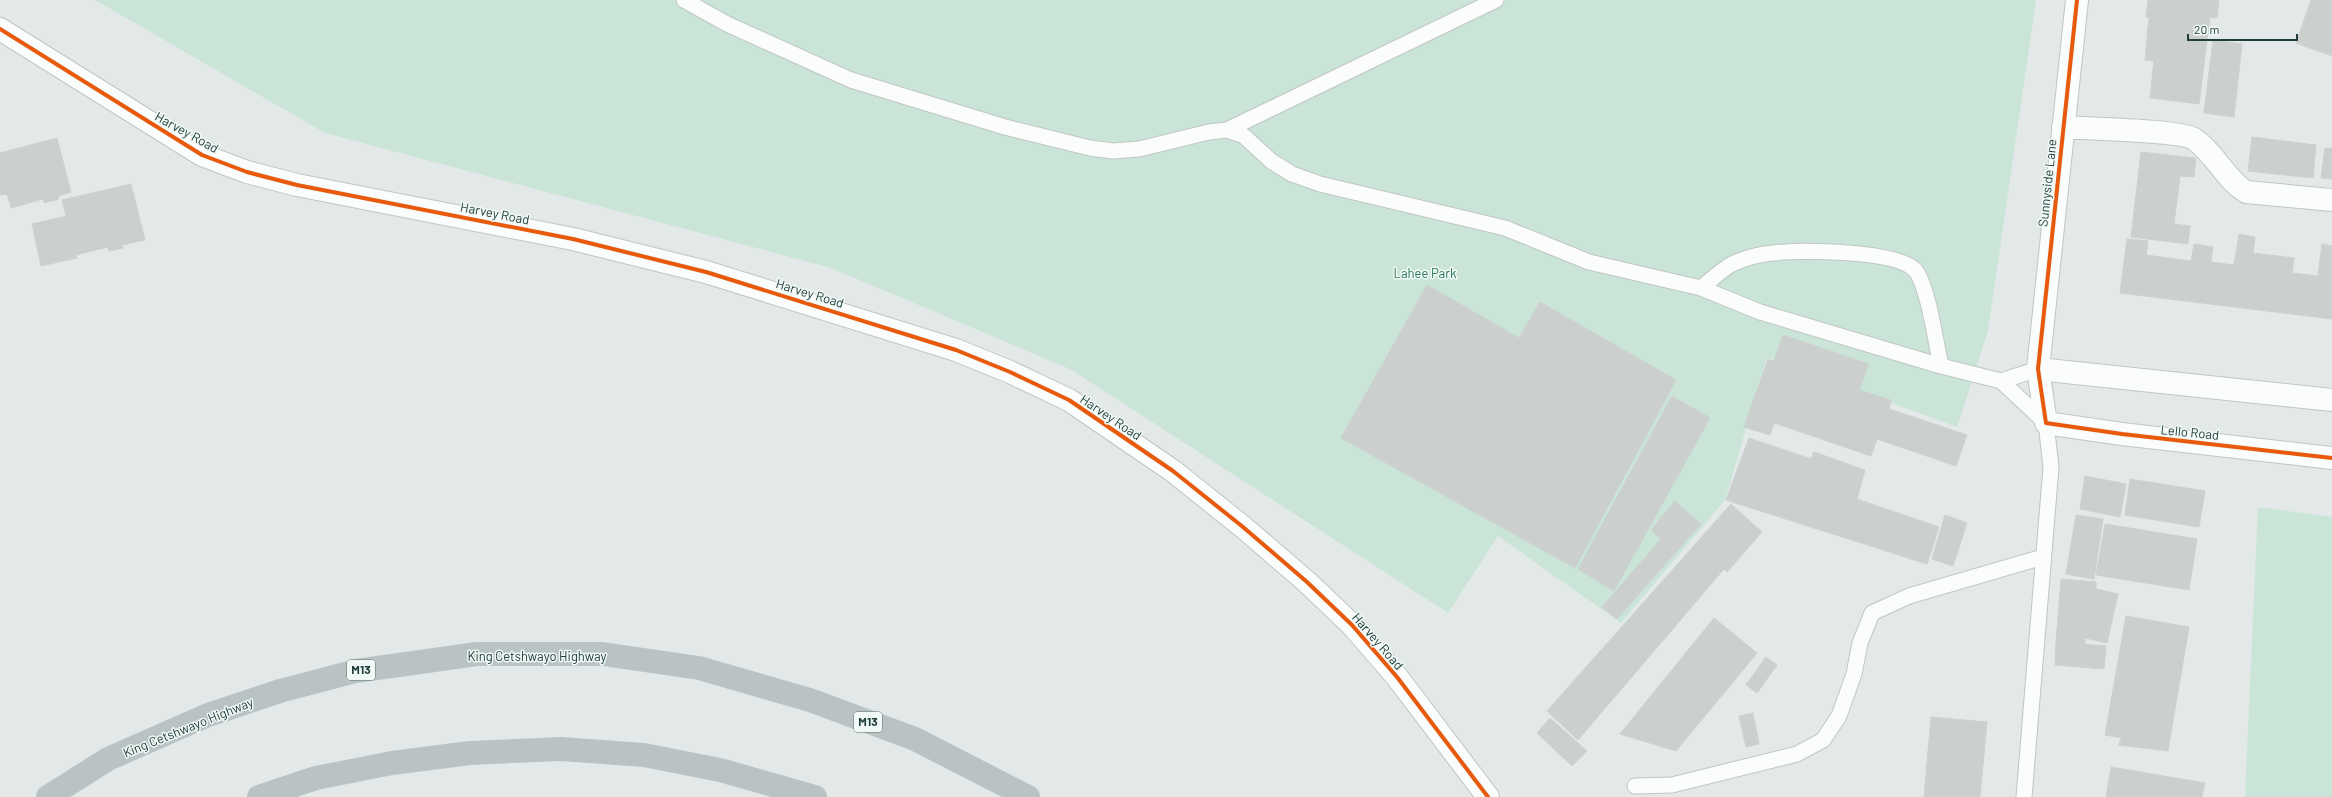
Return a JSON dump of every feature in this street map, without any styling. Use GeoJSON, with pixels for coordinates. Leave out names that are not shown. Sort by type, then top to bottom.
{"type":"FeatureCollection","features":[{"type":"Feature","properties":{"kind":"highway","name":"King Cetshwayo Highway"},"geometry":{"type":"LineString","coordinates":[[48,797],[108,759],[208,716],[280,691],[356,671],[477,654],[603,654],[699,668],[810,700],[915,739],[1028,797]]}},
{"type":"Feature","properties":{"kind":"highway"},"geometry":{"type":"LineString","coordinates":[[259,797],[316,778],[392,763],[470,753],[562,749],[644,755],[720,770],[815,797]]}},
{"type":"Feature","properties":{"kind":"street","name":"Sunnyside Lane"},"geometry":{"type":"LineString","coordinates":[[2046,423],[2038,369],[2077,0]]}},
{"type":"Feature","properties":{"kind":"street","name":"Harvey Road"},"geometry":{"type":"LineString","coordinates":[[0,29],[202,155],[247,172],[297,186],[573,239],[706,272],[956,350],[1010,372],[1069,400],[1173,471],[1243,527],[1352,624],[1397,677],[1488,797]]}},
{"type":"Feature","properties":{"kind":"street"},"geometry":{"type":"LineString","coordinates":[[2063,128],[2175,134],[2193,138],[2208,151],[2236,186],[2246,192],[2332,200]]}},
{"type":"Feature","properties":{"kind":"street"},"geometry":{"type":"LineString","coordinates":[[2038,369],[2332,400]]}},
{"type":"Feature","properties":{"kind":"street","name":"Lello Road"},"geometry":{"type":"LineString","coordinates":[[2046,423],[2122,434],[2332,458]]}},
{"type":"Feature","properties":{"kind":"lane"},"geometry":{"type":"LineString","coordinates":[[684,0],[727,24],[851,80],[1013,129],[1090,148],[1113,151],[1139,150],[1209,132],[1227,130],[1496,0]]}},
{"type":"Feature","properties":{"kind":"lane"},"geometry":{"type":"LineString","coordinates":[[1227,130],[1244,136],[1271,161],[1292,174],[1306,179],[1505,228],[1590,262],[1701,288],[1760,312],[1941,366],[2001,380],[2038,369]]}},
{"type":"Feature","properties":{"kind":"lane"},"geometry":{"type":"LineString","coordinates":[[1701,288],[1732,264],[1771,253],[1822,251],[1892,259],[1904,263],[1915,271],[1926,296],[1941,366]]}},
{"type":"Feature","properties":{"kind":"lane"},"geometry":{"type":"LineString","coordinates":[[2001,380],[2046,423],[2052,467],[2043,557],[2024,797]]}},
{"type":"Feature","properties":{"kind":"lane"},"geometry":{"type":"LineString","coordinates":[[1635,786],[1672,785],[1797,754],[1823,740],[1839,716],[1854,674],[1860,644],[1872,613],[1909,596],[2043,557]]}},
{"type":"Feature","properties":{"kind":"green space","name":"Lahee Park"},"geometry":{"type":"Polygon","coordinates":[[[95,0],[2036,0],[1988,331],[1957,427],[1767,357],[1725,500],[1621,623],[1498,536],[1448,613],[1070,369],[831,268],[325,133],[95,0]]]}},
{"type":"Feature","properties":{"kind":"green space"},"geometry":{"type":"Polygon","coordinates":[[[2258,507],[2332,517],[2332,797],[2245,797],[2258,507]]]}},
{"type":"Feature","properties":{"kind":"building"},"geometry":{"type":"Polygon","coordinates":[[[2148,0],[2219,0],[2217,18],[2210,17],[2199,104],[2150,98],[2154,61],[2145,60],[2149,17],[2146,17],[2148,0]]]}},
{"type":"Feature","properties":{"kind":"building"},"geometry":{"type":"Polygon","coordinates":[[[2311,0],[2332,0],[2332,56],[2296,43],[2311,0]]]}},
{"type":"Feature","properties":{"kind":"building"},"geometry":{"type":"Polygon","coordinates":[[[2213,40],[2242,44],[2234,117],[2204,113],[2213,40]]]}},
{"type":"Feature","properties":{"kind":"building"},"geometry":{"type":"Polygon","coordinates":[[[2252,137],[2316,145],[2313,178],[2248,171],[2252,137]]]}},
{"type":"Feature","properties":{"kind":"building"},"geometry":{"type":"Polygon","coordinates":[[[57,138],[71,192],[58,196],[59,199],[44,203],[43,199],[11,208],[7,194],[0,195],[0,153],[57,138]]]}},
{"type":"Feature","properties":{"kind":"building"},"geometry":{"type":"Polygon","coordinates":[[[2325,148],[2332,148],[2332,179],[2321,178],[2325,148]]]}},
{"type":"Feature","properties":{"kind":"building"},"geometry":{"type":"Polygon","coordinates":[[[2141,152],[2196,158],[2194,177],[2180,176],[2174,224],[2190,226],[2188,244],[2131,237],[2141,152]]]}},
{"type":"Feature","properties":{"kind":"building"},"geometry":{"type":"Polygon","coordinates":[[[131,184],[145,240],[122,245],[123,248],[109,251],[108,247],[76,255],[77,258],[41,266],[32,224],[66,216],[62,200],[131,184]]]}},
{"type":"Feature","properties":{"kind":"building"},"geometry":{"type":"Polygon","coordinates":[[[2239,234],[2255,237],[2253,253],[2294,258],[2292,273],[2318,276],[2322,244],[2332,246],[2332,319],[2120,293],[2127,239],[2148,241],[2146,255],[2191,261],[2194,244],[2213,247],[2211,262],[2234,265],[2239,234]]]}},
{"type":"Feature","properties":{"kind":"building"},"geometry":{"type":"Polygon","coordinates":[[[1427,285],[1519,338],[1540,302],[1676,380],[1575,568],[1341,438],[1427,285]]]}},
{"type":"Feature","properties":{"kind":"building"},"geometry":{"type":"Polygon","coordinates":[[[1783,335],[1869,364],[1859,390],[1891,400],[1889,409],[1967,435],[1956,466],[1877,439],[1871,456],[1774,423],[1770,435],[1744,427],[1768,359],[1774,361],[1783,335]]]}},
{"type":"Feature","properties":{"kind":"building"},"geometry":{"type":"Polygon","coordinates":[[[1672,396],[1710,418],[1614,591],[1578,569],[1672,396]]]}},
{"type":"Feature","properties":{"kind":"building"},"geometry":{"type":"Polygon","coordinates":[[[1749,438],[1811,459],[1814,452],[1865,470],[1857,499],[1939,527],[1927,564],[1726,500],[1749,438]]]}},
{"type":"Feature","properties":{"kind":"building"},"geometry":{"type":"Polygon","coordinates":[[[2085,476],[2126,484],[2120,517],[2080,509],[2085,476]]]}},
{"type":"Feature","properties":{"kind":"building"},"geometry":{"type":"Polygon","coordinates":[[[2130,479],[2205,491],[2199,527],[2125,515],[2130,479]]]}},
{"type":"Feature","properties":{"kind":"building"},"geometry":{"type":"Polygon","coordinates":[[[1675,501],[1701,524],[1617,619],[1602,607],[1661,539],[1651,530],[1675,501]]]}},
{"type":"Feature","properties":{"kind":"building"},"geometry":{"type":"Polygon","coordinates":[[[1731,504],[1762,532],[1727,572],[1724,569],[1578,740],[1547,711],[1731,504]]]}},
{"type":"Feature","properties":{"kind":"building"},"geometry":{"type":"Polygon","coordinates":[[[1945,515],[1967,523],[1953,566],[1932,559],[1945,515]]]}},
{"type":"Feature","properties":{"kind":"building"},"geometry":{"type":"Polygon","coordinates":[[[2076,515],[2103,519],[2094,579],[2066,574],[2076,515]]]}},
{"type":"Feature","properties":{"kind":"building"},"geometry":{"type":"Polygon","coordinates":[[[2105,524],[2197,539],[2189,590],[2096,575],[2105,524]]]}},
{"type":"Feature","properties":{"kind":"building"},"geometry":{"type":"Polygon","coordinates":[[[2061,579],[2096,582],[2096,589],[2118,594],[2107,643],[2085,638],[2085,644],[2056,641],[2061,579]]]}},
{"type":"Feature","properties":{"kind":"building"},"geometry":{"type":"Polygon","coordinates":[[[2126,616],[2189,627],[2168,751],[2118,745],[2122,738],[2105,735],[2126,616]]]}},
{"type":"Feature","properties":{"kind":"building"},"geometry":{"type":"Polygon","coordinates":[[[1714,618],[1757,653],[1676,751],[1620,734],[1714,618]]]}},
{"type":"Feature","properties":{"kind":"building"},"geometry":{"type":"Polygon","coordinates":[[[2056,642],[2106,646],[2104,669],[2055,665],[2056,642]]]}},
{"type":"Feature","properties":{"kind":"building"},"geometry":{"type":"Polygon","coordinates":[[[1766,657],[1777,665],[1757,693],[1746,685],[1766,657]]]}},
{"type":"Feature","properties":{"kind":"building"},"geometry":{"type":"Polygon","coordinates":[[[1753,713],[1759,744],[1746,747],[1739,716],[1753,713]]]}},
{"type":"Feature","properties":{"kind":"building"},"geometry":{"type":"Polygon","coordinates":[[[1931,717],[1987,722],[1980,797],[1924,797],[1931,717]]]}},
{"type":"Feature","properties":{"kind":"building"},"geometry":{"type":"Polygon","coordinates":[[[1550,718],[1587,751],[1572,766],[1537,733],[1550,718]]]}},
{"type":"Feature","properties":{"kind":"building"},"geometry":{"type":"Polygon","coordinates":[[[2111,767],[2205,783],[2202,797],[2106,797],[2111,767]]]}},
{"type":"Feature","properties":{"kind":"cycle path"},"geometry":{"type":"LineString","coordinates":[[2077,0],[2038,369],[2046,423],[2122,434],[2332,458]]}},
{"type":"Feature","properties":{"kind":"cycle path"},"geometry":{"type":"LineString","coordinates":[[0,29],[202,155],[247,172],[297,185],[573,239],[706,272],[956,350],[1010,372],[1069,400],[1173,471],[1243,527],[1307,582],[1352,625],[1397,677],[1488,797]]}}]}
